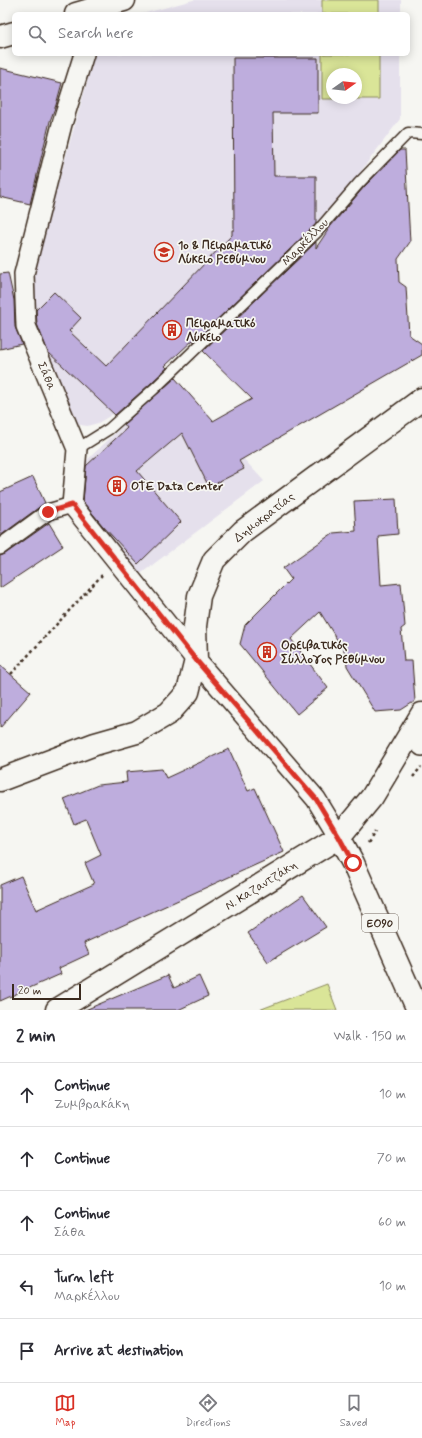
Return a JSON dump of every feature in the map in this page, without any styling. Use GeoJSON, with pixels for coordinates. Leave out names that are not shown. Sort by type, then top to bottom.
{"type":"FeatureCollection","features":[{"type":"Feature","properties":{"kind":"street"},"geometry":{"type":"LineString","coordinates":[[97,11],[124,0]]}},
{"type":"Feature","properties":{"kind":"street"},"geometry":{"type":"LineString","coordinates":[[0,37],[12,34]]}},
{"type":"Feature","properties":{"kind":"street","name":"Σάθα"},"geometry":{"type":"LineString","coordinates":[[72,505],[78,450],[26,326],[24,274],[62,124],[83,56]]}},
{"type":"Feature","properties":{"kind":"street","name":"Δημοκρατίας"},"geometry":{"type":"LineString","coordinates":[[0,780],[95,744],[137,732],[169,713],[188,692],[196,660],[195,626],[199,596],[214,560],[243,531],[422,398]]}},
{"type":"Feature","properties":{"kind":"street"},"geometry":{"type":"LineString","coordinates":[[0,547],[48,512],[72,505],[196,660],[316,799],[339,837]]}},
{"type":"Feature","properties":{"kind":"street","name":"Ν. Καζαντζάκη"},"geometry":{"type":"LineString","coordinates":[[57,1010],[339,837],[416,740],[422,714]]}},
{"type":"Feature","properties":{"kind":"street","name":"ΕΟ90"},"geometry":{"type":"LineString","coordinates":[[339,837],[353,863],[418,1010]]}},
{"type":"Feature","properties":{"kind":"lane","name":"Μαρκέλλου"},"geometry":{"type":"LineString","coordinates":[[78,450],[109,429],[154,389],[316,233],[359,183],[408,133],[422,134]]}},
{"type":"Feature","properties":{"kind":"path"},"geometry":{"type":"LineString","coordinates":[[11,674],[116,560]]}},
{"type":"Feature","properties":{"kind":"shaded area"},"geometry":{"type":"Polygon","coordinates":[[[193,0],[401,0],[401,12],[149,12],[193,0]]]}},
{"type":"Feature","properties":{"kind":"shaded area","name":"1ο & Πειραματικό Λύκειο Ρεθύμνου"},"geometry":{"type":"Polygon","coordinates":[[[94,56],[400,56],[400,119],[322,223],[113,414],[98,423],[87,426],[75,424],[29,326],[30,282],[94,56]]]}},
{"type":"Feature","properties":{"kind":"shaded area"},"geometry":{"type":"Polygon","coordinates":[[[171,380],[264,481],[139,575],[77,504],[83,464],[171,380]]]}},
{"type":"Feature","properties":{"kind":"green space"},"geometry":{"type":"Polygon","coordinates":[[[322,0],[379,0],[379,12],[322,12],[322,0]]]}},
{"type":"Feature","properties":{"kind":"green space"},"geometry":{"type":"Polygon","coordinates":[[[322,56],[379,56],[379,99],[362,99],[362,68],[326,68],[326,99],[322,99],[322,56]]]}},
{"type":"Feature","properties":{"kind":"green space"},"geometry":{"type":"Polygon","coordinates":[[[327,984],[337,1010],[259,1010],[327,984]]]}},
{"type":"Feature","properties":{"kind":"building"},"geometry":{"type":"Polygon","coordinates":[[[233,58],[318,58],[318,113],[273,113],[274,176],[316,176],[316,224],[194,342],[193,340],[165,366],[167,368],[115,415],[48,352],[37,324],[36,310],[54,292],[81,318],[69,331],[106,366],[232,235],[232,230],[234,230],[233,58]]]}},
{"type":"Feature","properties":{"kind":"building"},"geometry":{"type":"Polygon","coordinates":[[[0,68],[62,83],[50,121],[30,204],[0,197],[0,68]]]}},
{"type":"Feature","properties":{"kind":"building"},"geometry":{"type":"Polygon","coordinates":[[[400,150],[405,150],[410,242],[398,259],[399,282],[406,287],[409,335],[422,344],[422,355],[239,461],[244,469],[209,487],[182,433],[137,471],[181,522],[138,564],[83,502],[86,466],[127,428],[124,424],[175,378],[213,421],[252,399],[203,351],[316,242],[316,248],[330,227],[364,187],[400,150]]]}},
{"type":"Feature","properties":{"kind":"building"},"geometry":{"type":"Polygon","coordinates":[[[8,273],[14,300],[15,327],[22,344],[0,349],[0,274],[8,273]]]}},
{"type":"Feature","properties":{"kind":"building"},"geometry":{"type":"Polygon","coordinates":[[[33,477],[45,503],[0,536],[0,492],[33,477]]]}},
{"type":"Feature","properties":{"kind":"building"},"geometry":{"type":"Polygon","coordinates":[[[396,499],[398,534],[378,536],[381,585],[401,583],[405,626],[401,629],[404,661],[412,661],[415,701],[401,710],[375,712],[347,666],[346,654],[320,612],[291,639],[328,688],[297,714],[240,644],[245,625],[291,579],[283,568],[333,533],[356,531],[354,501],[396,499]]]}},
{"type":"Feature","properties":{"kind":"building"},"geometry":{"type":"Polygon","coordinates":[[[49,523],[63,546],[0,588],[0,556],[49,523]]]}},
{"type":"Feature","properties":{"kind":"building"},"geometry":{"type":"Polygon","coordinates":[[[0,665],[31,692],[0,728],[0,665]]]}},
{"type":"Feature","properties":{"kind":"building"},"geometry":{"type":"Polygon","coordinates":[[[229,749],[248,791],[255,788],[284,852],[84,943],[89,954],[59,968],[61,974],[0,1001],[0,885],[21,876],[36,910],[94,884],[85,863],[101,855],[86,819],[74,824],[64,799],[98,785],[127,782],[126,772],[162,769],[166,778],[229,749]]]}},
{"type":"Feature","properties":{"kind":"building"},"geometry":{"type":"Polygon","coordinates":[[[303,895],[326,927],[268,962],[248,933],[303,895]]]}},
{"type":"Feature","properties":{"kind":"building"},"geometry":{"type":"Polygon","coordinates":[[[168,975],[174,988],[199,976],[208,996],[178,1010],[85,1010],[168,975]]]}},
{"type":"Feature","properties":{"kind":"place","name":"1ο & Πειραματικό Λύκειο Ρεθύμνου"},"geometry":{"type":"Point","coordinates":[164,252]}},
{"type":"Feature","properties":{"kind":"place","name":"Πειραματικό Λύκειο"},"geometry":{"type":"Point","coordinates":[172,330]}},
{"type":"Feature","properties":{"kind":"place","name":"OTE Data Center"},"geometry":{"type":"Point","coordinates":[117,486]}},
{"type":"Feature","properties":{"kind":"place","name":"Ορειβατικός Σύλλογος Ρεθύμνου"},"geometry":{"type":"Point","coordinates":[267,652]}},
{"type":"Feature","properties":{"kind":"route"},"geometry":{"type":"LineString","coordinates":[[48,512],[72,505],[196,660],[316,799],[353,863]]}}]}
